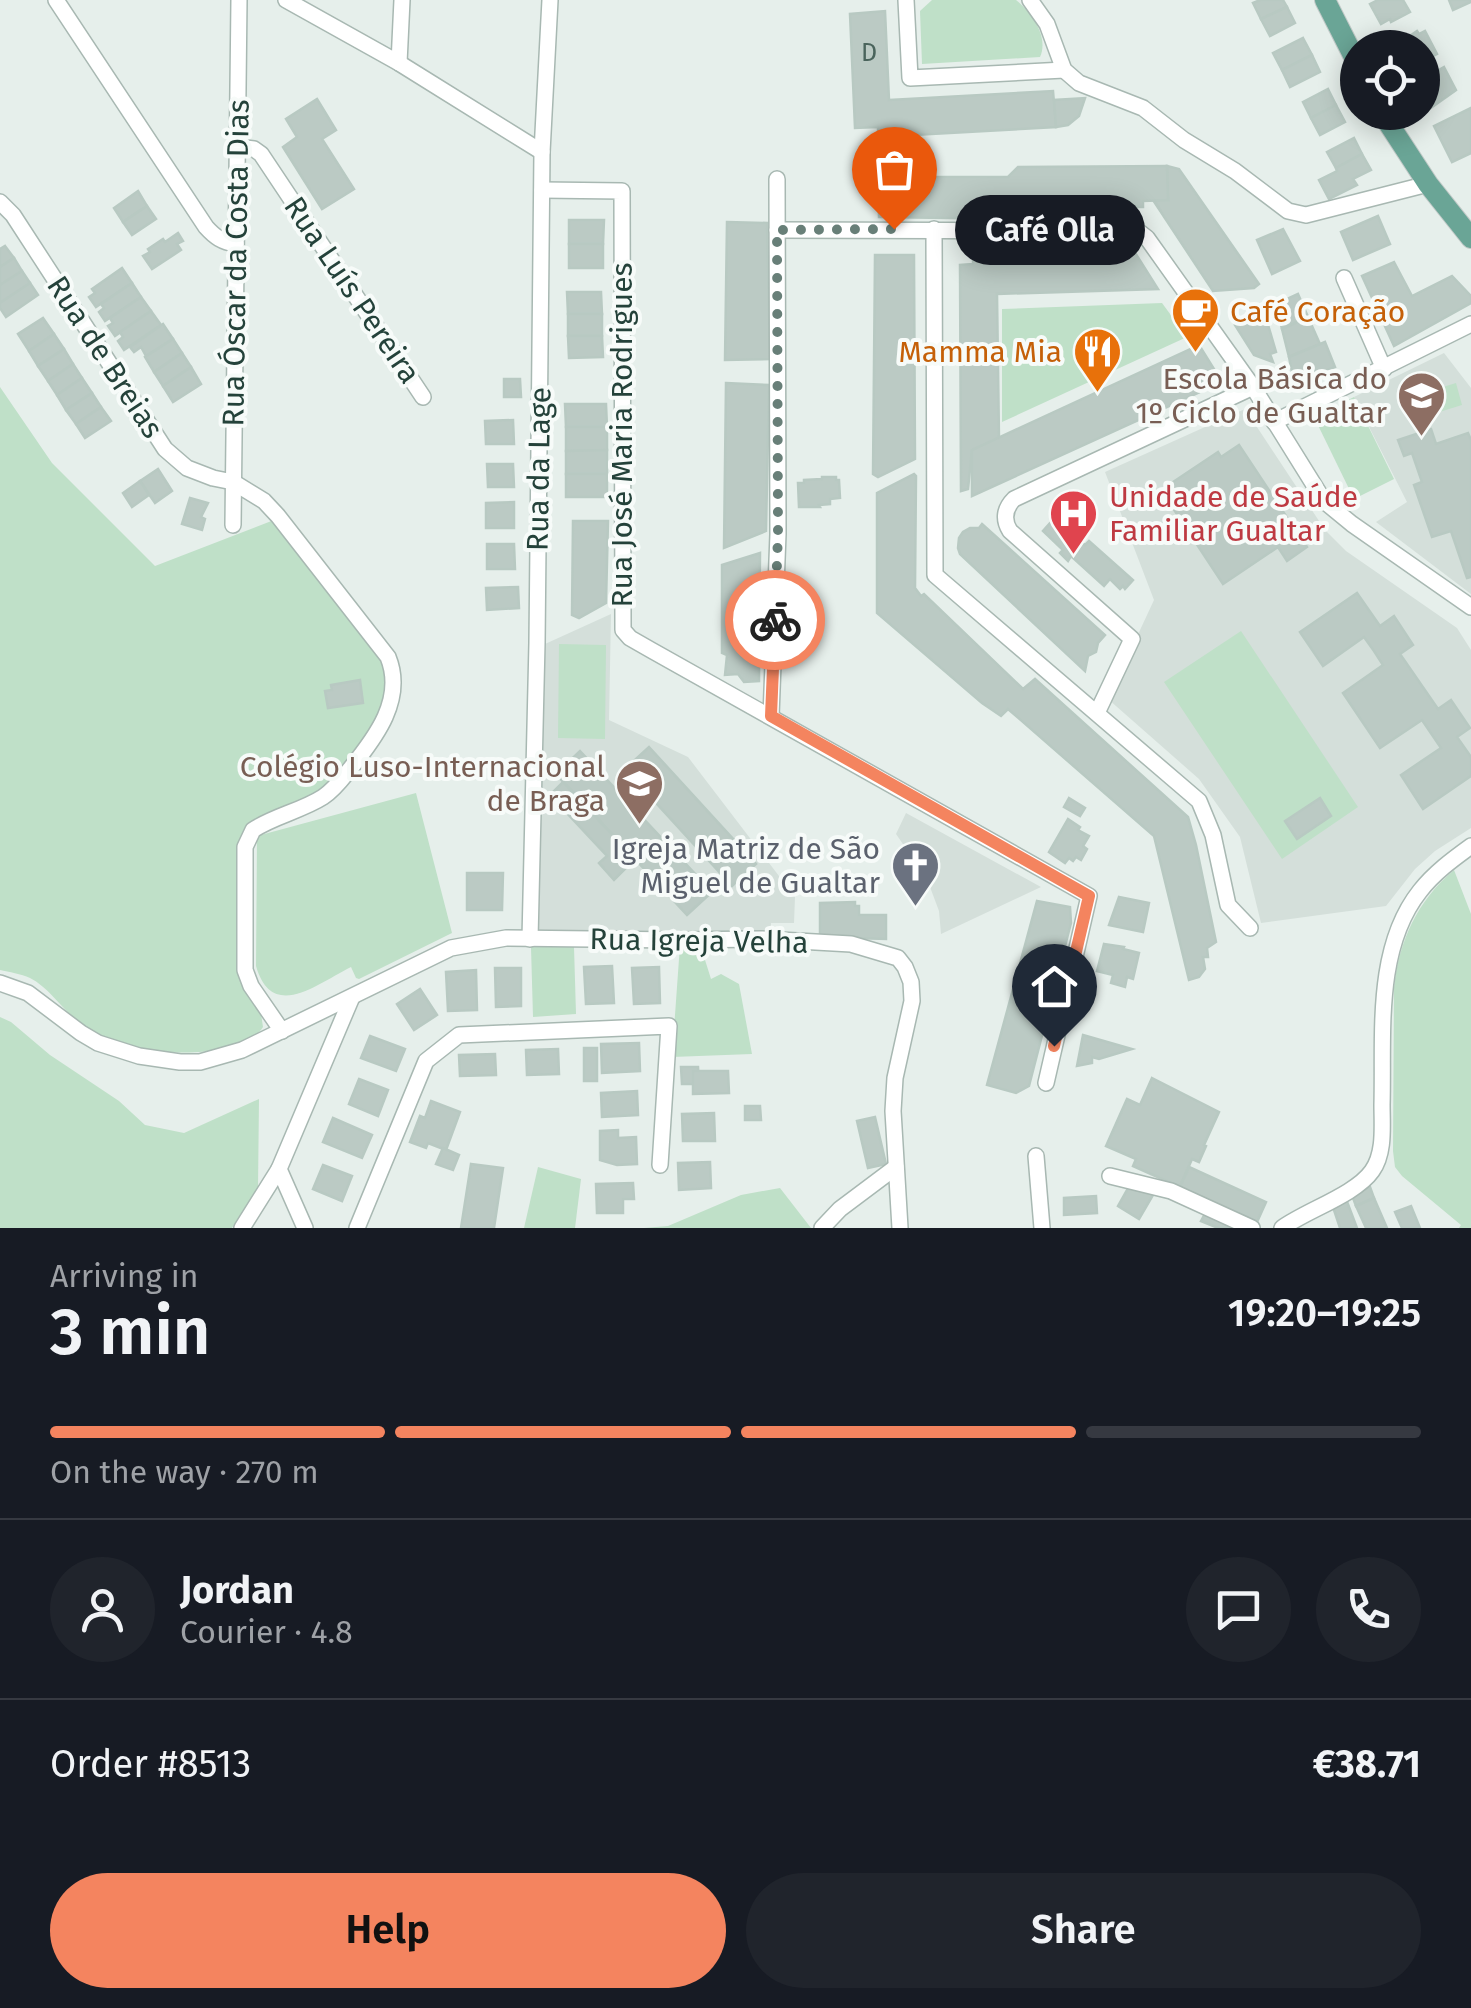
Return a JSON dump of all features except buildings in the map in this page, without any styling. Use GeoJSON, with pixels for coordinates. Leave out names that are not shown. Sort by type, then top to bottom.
{"type":"FeatureCollection","features":[{"type":"Feature","properties":{"kind":"main road"},"geometry":{"type":"LineString","coordinates":[[1325,0],[1340,30]]}},
{"type":"Feature","properties":{"kind":"main road"},"geometry":{"type":"LineString","coordinates":[[1394,130],[1428,184],[1471,238]]}},
{"type":"Feature","properties":{"kind":"street"},"geometry":{"type":"LineString","coordinates":[[56,0],[206,227],[224,242],[236,244]]}},
{"type":"Feature","properties":{"kind":"street","name":"Rua Óscar da Costa Dias"},"geometry":{"type":"LineString","coordinates":[[234,525],[239,0]]}},
{"type":"Feature","properties":{"kind":"street"},"geometry":{"type":"LineString","coordinates":[[286,0],[399,63],[542,152]]}},
{"type":"Feature","properties":{"kind":"street"},"geometry":{"type":"LineString","coordinates":[[399,63],[402,0]]}},
{"type":"Feature","properties":{"kind":"street","name":"Rua da Lage"},"geometry":{"type":"LineString","coordinates":[[530,939],[542,152],[550,0]]}},
{"type":"Feature","properties":{"kind":"street"},"geometry":{"type":"LineString","coordinates":[[906,0],[910,78],[1064,70]]}},
{"type":"Feature","properties":{"kind":"street"},"geometry":{"type":"LineString","coordinates":[[1030,0],[1047,24],[1064,70],[1079,83],[1143,108],[1288,211],[1306,214],[1428,184]]}},
{"type":"Feature","properties":{"kind":"street","name":"Rua Luís Pereira"},"geometry":{"type":"LineString","coordinates":[[237,147],[254,149],[260,154],[423,397]]}},
{"type":"Feature","properties":{"kind":"street"},"geometry":{"type":"LineString","coordinates":[[771,716],[778,534],[777,179]]}},
{"type":"Feature","properties":{"kind":"street","name":"Rua José Maria Rodrigues"},"geometry":{"type":"LineString","coordinates":[[542,190],[622,190],[623,630],[651,650],[1089,896],[1046,1083]]}},
{"type":"Feature","properties":{"kind":"street","name":"Rua de Breias"},"geometry":{"type":"LineString","coordinates":[[0,202],[13,215],[165,449],[186,468],[233,482],[264,502],[388,657],[394,678],[382,725],[329,793],[253,830],[245,847],[246,970],[251,986],[282,1031]]}},
{"type":"Feature","properties":{"kind":"street"},"geometry":{"type":"LineString","coordinates":[[934,229],[934,576],[1198,801],[1213,835],[1228,905],[1250,928]]}},
{"type":"Feature","properties":{"kind":"street"},"geometry":{"type":"LineString","coordinates":[[777,230],[1138,231],[1147,238],[1253,387],[1324,501],[1471,607]]}},
{"type":"Feature","properties":{"kind":"street"},"geometry":{"type":"LineString","coordinates":[[1344,278],[1384,369]]}},
{"type":"Feature","properties":{"kind":"street"},"geometry":{"type":"LineString","coordinates":[[1274,422],[1471,324]]}},
{"type":"Feature","properties":{"kind":"street"},"geometry":{"type":"LineString","coordinates":[[1097,713],[1132,639],[1010,532],[1005,520],[1007,508],[1014,499],[1253,387]]}},
{"type":"Feature","properties":{"kind":"street"},"geometry":{"type":"LineString","coordinates":[[1282,1228],[1356,1186],[1378,1162],[1390,959],[1418,892],[1471,846]]}},
{"type":"Feature","properties":{"kind":"street","name":"Rua Igreja Velha"},"geometry":{"type":"LineString","coordinates":[[0,983],[28,993],[98,1043],[139,1056],[200,1062],[220,1058],[282,1031],[451,948],[506,938],[762,939],[851,944],[898,958],[910,982],[912,1000],[892,1111],[896,1167]]}},
{"type":"Feature","properties":{"kind":"street"},"geometry":{"type":"LineString","coordinates":[[242,1228],[280,1169],[352,997]]}},
{"type":"Feature","properties":{"kind":"street"},"geometry":{"type":"LineString","coordinates":[[357,1228],[426,1061],[459,1035],[669,1026],[660,1165]]}},
{"type":"Feature","properties":{"kind":"street"},"geometry":{"type":"LineString","coordinates":[[1036,1156],[1042,1228]]}},
{"type":"Feature","properties":{"kind":"street"},"geometry":{"type":"LineString","coordinates":[[822,1228],[840,1209],[896,1167]]}},
{"type":"Feature","properties":{"kind":"street"},"geometry":{"type":"LineString","coordinates":[[896,1167],[900,1228]]}},
{"type":"Feature","properties":{"kind":"street"},"geometry":{"type":"LineString","coordinates":[[280,1169],[305,1228]]}},
{"type":"Feature","properties":{"kind":"street"},"geometry":{"type":"LineString","coordinates":[[1110,1176],[1171,1191],[1252,1228]]}},
{"type":"Feature","properties":{"kind":"shaded area","name":"Escola Básica do 1º Ciclo de Gualtar"},"geometry":{"type":"Polygon","coordinates":[[[1444,353],[1471,388],[1471,594],[1376,522],[1407,502],[1354,397],[1444,353]]]}},
{"type":"Feature","properties":{"kind":"shaded area"},"geometry":{"type":"Polygon","coordinates":[[[1245,409],[1325,530],[1346,551],[1457,628],[1471,650],[1471,828],[1415,869],[1386,906],[1261,923],[1240,837],[1199,779],[1108,699],[1154,600],[1105,472],[1245,409]]]}},
{"type":"Feature","properties":{"kind":"shaded area","name":"Colégio Luso-Internacional de Braga"},"geometry":{"type":"Polygon","coordinates":[[[611,614],[609,720],[688,757],[795,897],[794,923],[771,923],[771,934],[536,933],[545,644],[611,614]]]}},
{"type":"Feature","properties":{"kind":"shaded area"},"geometry":{"type":"Polygon","coordinates":[[[906,813],[1041,887],[941,934],[939,911],[927,879],[896,834],[906,813]]]}},
{"type":"Feature","properties":{"kind":"green space"},"geometry":{"type":"Polygon","coordinates":[[[932,0],[1016,0],[1037,26],[1042,41],[1040,57],[922,64],[920,11],[932,0]]]}},
{"type":"Feature","properties":{"kind":"green space"},"geometry":{"type":"Polygon","coordinates":[[[1162,303],[1187,337],[1002,422],[1002,309],[1162,303]]]}},
{"type":"Feature","properties":{"kind":"green space"},"geometry":{"type":"Polygon","coordinates":[[[1456,383],[1462,405],[1420,418],[1413,396],[1456,383]]]}},
{"type":"Feature","properties":{"kind":"green space"},"geometry":{"type":"Polygon","coordinates":[[[0,387],[52,463],[155,566],[274,520],[384,665],[387,690],[374,724],[328,787],[255,820],[240,841],[240,969],[260,1007],[263,1027],[240,1043],[189,1053],[150,1050],[113,1041],[82,1025],[37,982],[0,970],[0,387]]]}},
{"type":"Feature","properties":{"kind":"green space"},"geometry":{"type":"Polygon","coordinates":[[[1354,397],[1394,479],[1354,499],[1314,417],[1354,397]]]}},
{"type":"Feature","properties":{"kind":"green space"},"geometry":{"type":"Polygon","coordinates":[[[1241,631],[1358,807],[1282,859],[1164,682],[1241,631]]]}},
{"type":"Feature","properties":{"kind":"green space"},"geometry":{"type":"Polygon","coordinates":[[[559,644],[606,645],[605,739],[558,738],[559,644]]]}},
{"type":"Feature","properties":{"kind":"green space"},"geometry":{"type":"Polygon","coordinates":[[[416,793],[452,933],[359,979],[351,967],[297,994],[273,992],[263,983],[256,966],[257,836],[416,793]]]}},
{"type":"Feature","properties":{"kind":"green space"},"geometry":{"type":"Polygon","coordinates":[[[1454,870],[1471,914],[1471,1228],[1459,1228],[1461,1225],[1402,1176],[1395,1167],[1393,1151],[1396,971],[1405,938],[1420,909],[1454,870]]]}},
{"type":"Feature","properties":{"kind":"green space"},"geometry":{"type":"Polygon","coordinates":[[[700,944],[711,979],[721,974],[739,984],[752,1054],[672,1057],[680,945],[700,944]]]}},
{"type":"Feature","properties":{"kind":"green space"},"geometry":{"type":"Polygon","coordinates":[[[531,947],[574,947],[576,1014],[533,1017],[531,947]]]}},
{"type":"Feature","properties":{"kind":"green space"},"geometry":{"type":"Polygon","coordinates":[[[0,1017],[119,1101],[145,1125],[184,1133],[259,1099],[258,1188],[232,1228],[0,1228],[0,1017]]]}},
{"type":"Feature","properties":{"kind":"green space"},"geometry":{"type":"Polygon","coordinates":[[[538,1167],[581,1179],[575,1228],[524,1228],[538,1167]]]}},
{"type":"Feature","properties":{"kind":"green space"},"geometry":{"type":"Polygon","coordinates":[[[780,1188],[811,1228],[644,1228],[668,1226],[741,1195],[780,1188]]]}},
{"type":"Feature","properties":{"kind":"way so far"},"geometry":{"type":"LineString","coordinates":[[775,620],[777,230],[894,229]]}},
{"type":"Feature","properties":{"kind":"place","name":"Café Olla"},"geometry":{"type":"Point","coordinates":[894,229]}},
{"type":"Feature","properties":{"kind":"place","name":"Café Coração"},"geometry":{"type":"Point","coordinates":[1195,354]}},
{"type":"Feature","properties":{"kind":"place","name":"Mamma Mia"},"geometry":{"type":"Point","coordinates":[1097,394]}},
{"type":"Feature","properties":{"kind":"place","name":"Escola Básica do 1º Ciclo de Gualtar"},"geometry":{"type":"Point","coordinates":[1422,438]}},
{"type":"Feature","properties":{"kind":"place","name":"Unidade de Saúde Familiar Gualtar"},"geometry":{"type":"Point","coordinates":[1074,556]}},
{"type":"Feature","properties":{"kind":"place","name":"Colégio Luso-Internacional de Braga"},"geometry":{"type":"Point","coordinates":[640,826]}},
{"type":"Feature","properties":{"kind":"place","name":"Igreja Matriz de São Miguel de Gualtar"},"geometry":{"type":"Point","coordinates":[915,908]}},
{"type":"Feature","properties":{"kind":"route"},"geometry":{"type":"LineString","coordinates":[[775,620],[771,716],[1089,896],[1054,1046]]}}]}
